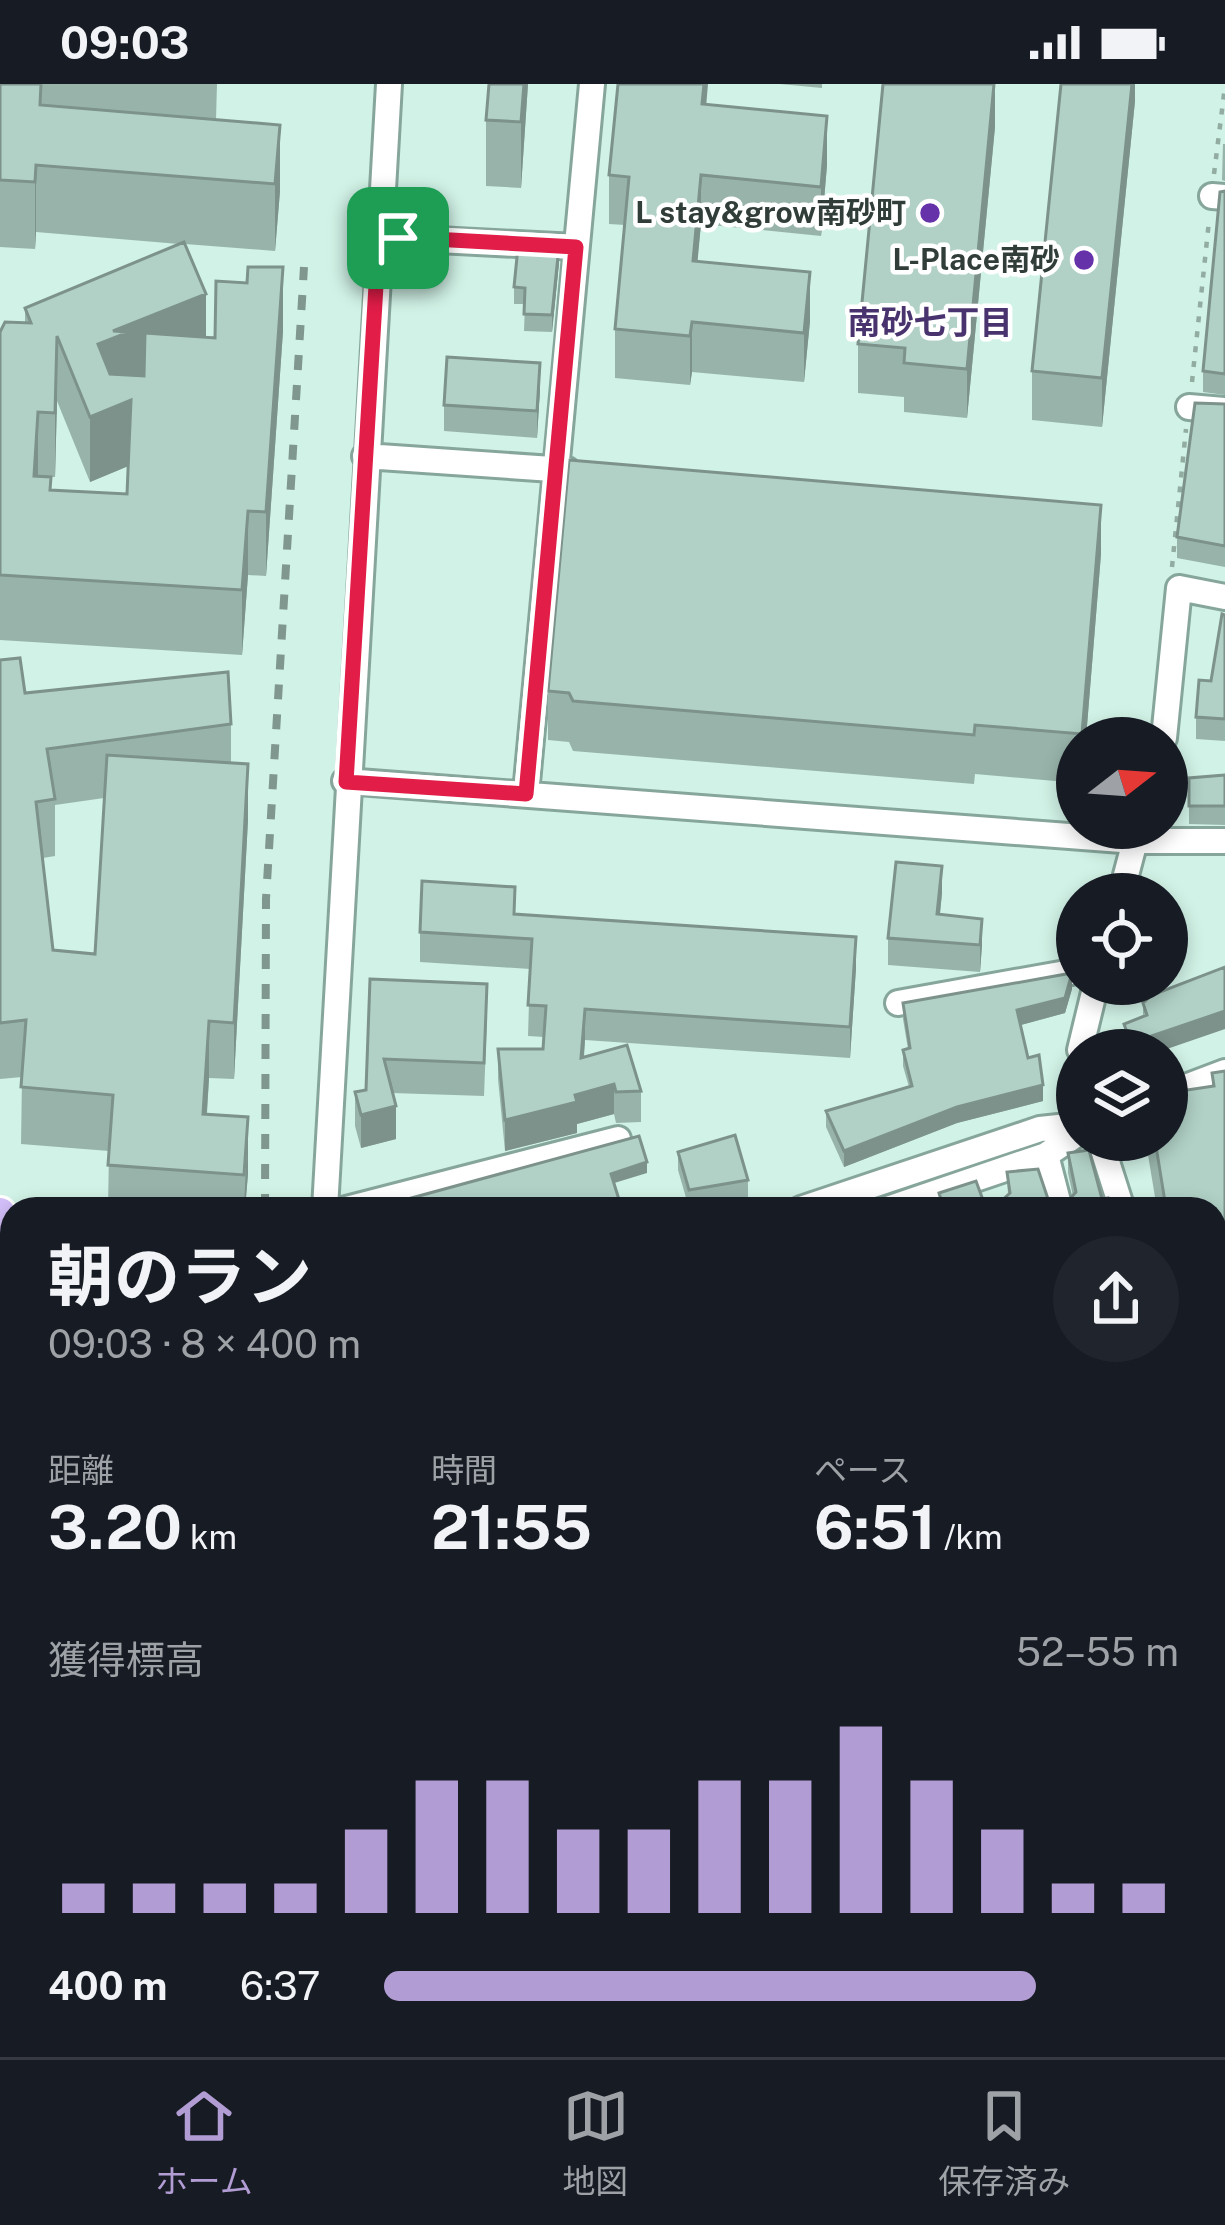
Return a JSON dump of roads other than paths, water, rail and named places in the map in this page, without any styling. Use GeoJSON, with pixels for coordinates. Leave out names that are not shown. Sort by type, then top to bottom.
{"type":"FeatureCollection","features":[{"type":"Feature","properties":{"kind":"street"},"geometry":{"type":"LineString","coordinates":[[326,1197],[389,84]]}},
{"type":"Feature","properties":{"kind":"street"},"geometry":{"type":"LineString","coordinates":[[526,794],[592,84]]}},
{"type":"Feature","properties":{"kind":"street"},"geometry":{"type":"LineString","coordinates":[[379,236],[576,247]]}},
{"type":"Feature","properties":{"kind":"street"},"geometry":{"type":"LineString","coordinates":[[1189,407],[1225,410]]}},
{"type":"Feature","properties":{"kind":"street"},"geometry":{"type":"LineString","coordinates":[[365,457],[590,471]]}},
{"type":"Feature","properties":{"kind":"street"},"geometry":{"type":"LineString","coordinates":[[1166,717],[1179,588],[1225,597]]}},
{"type":"Feature","properties":{"kind":"street"},"geometry":{"type":"LineString","coordinates":[[346,782],[1056,831]]}},
{"type":"Feature","properties":{"kind":"street"},"geometry":{"type":"LineString","coordinates":[[1188,839],[1225,841]]}},
{"type":"Feature","properties":{"kind":"street"},"geometry":{"type":"LineString","coordinates":[[898,1004],[1056,974]]}},
{"type":"Feature","properties":{"kind":"street"},"geometry":{"type":"LineString","coordinates":[[1188,1086],[1225,1072]]}},
{"type":"Feature","properties":{"kind":"street"},"geometry":{"type":"LineString","coordinates":[[837,1197],[1040,1129],[1056,1129]]}},
{"type":"Feature","properties":{"kind":"street"},"geometry":{"type":"LineString","coordinates":[[393,1197],[618,1139]]}},
{"type":"Feature","properties":{"kind":"street"},"geometry":{"type":"LineString","coordinates":[[939,1197],[1046,1155],[1056,1147]]}},
{"type":"Feature","properties":{"kind":"street"},"geometry":{"type":"LineString","coordinates":[[1046,1155],[1057,1197]]}},
{"type":"Feature","properties":{"kind":"street"},"geometry":{"type":"LineString","coordinates":[[1106,1161],[1117,1197]]}},
{"type":"Feature","properties":{"kind":"street"},"geometry":{"type":"LineString","coordinates":[[987,1175],[992,1197]]}},
{"type":"Feature","properties":{"kind":"railway"},"geometry":{"type":"LineString","coordinates":[[265,1197],[266,899],[304,267]]}},
{"type":"Feature","properties":{"kind":"place","name":"L stay&grow南砂町"},"geometry":{"type":"Point","coordinates":[930,213]}},
{"type":"Feature","properties":{"kind":"place","name":"L-Place南砂"},"geometry":{"type":"Point","coordinates":[1084,260]}},
{"type":"Feature","properties":{"kind":"district","name":"南砂七丁目"},"geometry":{"type":"Point","coordinates":[930,322]}}]}
